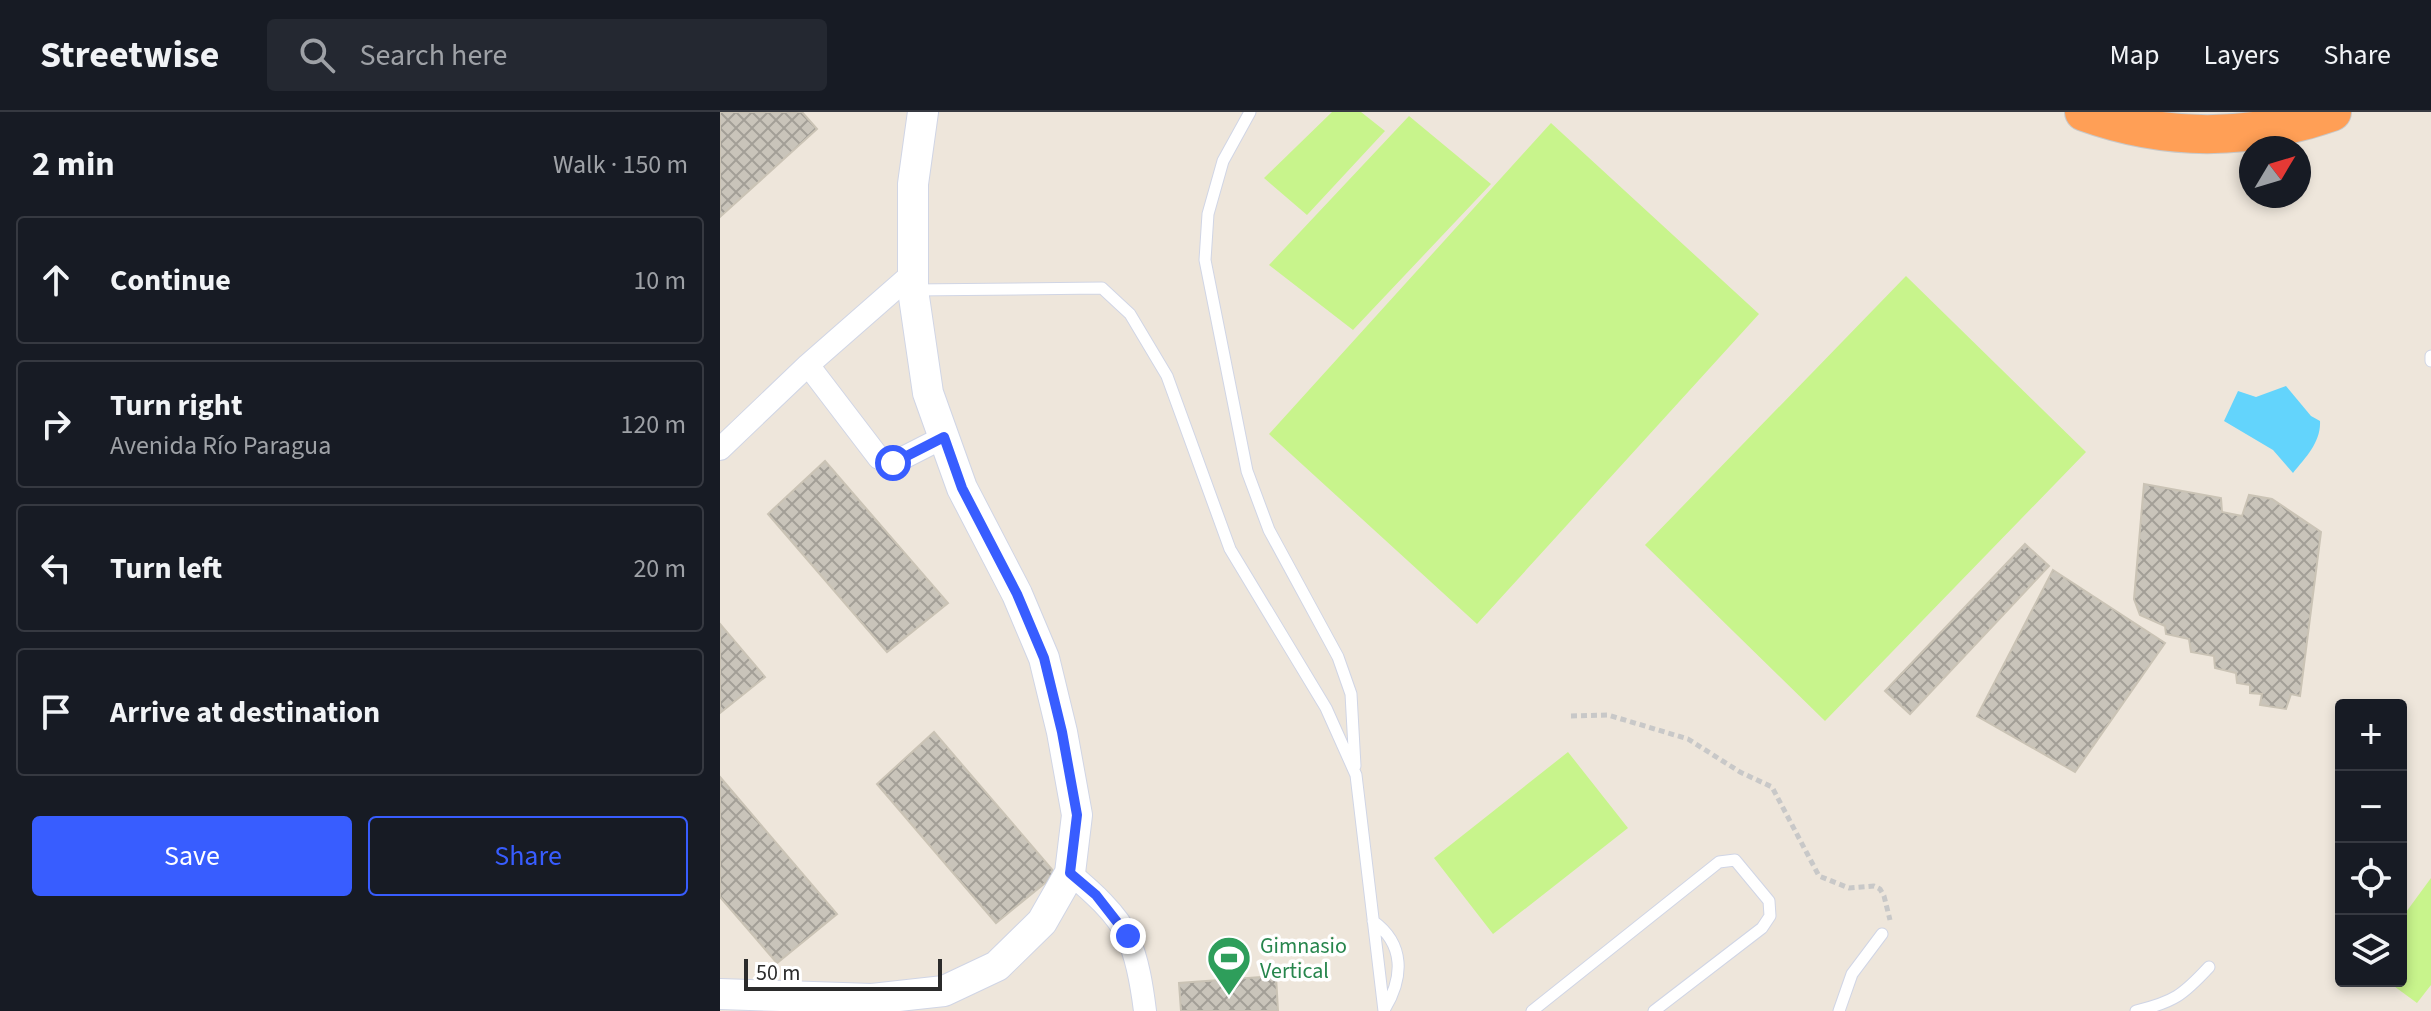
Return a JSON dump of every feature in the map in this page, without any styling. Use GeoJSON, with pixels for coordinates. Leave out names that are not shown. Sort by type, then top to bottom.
{"type":"FeatureCollection","features":[{"type":"Feature","properties":{"kind":"highway"},"geometry":{"type":"LineString","coordinates":[[2084,112],[2133,127],[2194,135],[2266,129],[2332,112]]}},
{"type":"Feature","properties":{"kind":"main road"},"geometry":{"type":"LineString","coordinates":[[720,994],[801,1004],[944,991],[997,966],[1042,922],[1070,873],[1077,815],[1044,658],[1017,594],[962,488],[928,393],[913,282],[913,184],[923,112]]}},
{"type":"Feature","properties":{"kind":"street"},"geometry":{"type":"LineString","coordinates":[[721,447],[808,365],[913,282]]}},
{"type":"Feature","properties":{"kind":"street"},"geometry":{"type":"LineString","coordinates":[[808,365],[879,458],[893,463],[944,437]]}},
{"type":"Feature","properties":{"kind":"street"},"geometry":{"type":"LineString","coordinates":[[1070,873],[1096,895],[1128,936],[1142,986],[1145,1011]]}},
{"type":"Feature","properties":{"kind":"lane"},"geometry":{"type":"LineString","coordinates":[[1250,112],[1223,161],[1208,214],[1205,260],[1247,471],[1269,530],[1338,657],[1351,694],[1356,775],[1384,1010]]}},
{"type":"Feature","properties":{"kind":"lane"},"geometry":{"type":"LineString","coordinates":[[913,282],[1102,288],[1130,314],[1167,376],[1230,549],[1326,708],[1356,775]]}},
{"type":"Feature","properties":{"kind":"lane"},"geometry":{"type":"LineString","coordinates":[[1532,1011],[1719,862],[1735,860],[1769,901],[1770,916],[1762,928],[1654,1011]]}},
{"type":"Feature","properties":{"kind":"lane"},"geometry":{"type":"LineString","coordinates":[[1373,921],[1390,936],[1398,957],[1397,982],[1384,1010]]}},
{"type":"Feature","properties":{"kind":"lane"},"geometry":{"type":"LineString","coordinates":[[1839,1011],[1852,974],[1887,933]]}},
{"type":"Feature","properties":{"kind":"lane"},"geometry":{"type":"LineString","coordinates":[[2136,1011],[2163,1004],[2184,993],[2209,967]]}},
{"type":"Feature","properties":{"kind":"path"},"geometry":{"type":"LineString","coordinates":[[1571,716],[1608,715],[1688,739],[1740,772],[1772,787],[1819,876],[1849,888],[1874,886],[1880,889],[1884,896],[1887,933]]}},
{"type":"Feature","properties":{"kind":"green space"},"geometry":{"type":"Polygon","coordinates":[[[1332,112],[1361,112],[1385,131],[1307,215],[1264,178],[1332,112]]]}},
{"type":"Feature","properties":{"kind":"green space"},"geometry":{"type":"Polygon","coordinates":[[[1409,116],[1491,184],[1353,330],[1269,265],[1409,116]]]}},
{"type":"Feature","properties":{"kind":"green space"},"geometry":{"type":"Polygon","coordinates":[[[1551,123],[1759,314],[1477,624],[1269,434],[1551,123]]]}},
{"type":"Feature","properties":{"kind":"green space"},"geometry":{"type":"Polygon","coordinates":[[[1906,276],[2086,452],[1825,721],[1645,545],[1906,276]]]}},
{"type":"Feature","properties":{"kind":"green space"},"geometry":{"type":"Polygon","coordinates":[[[1568,752],[1628,828],[1493,934],[1434,858],[1568,752]]]}},
{"type":"Feature","properties":{"kind":"green space"},"geometry":{"type":"Polygon","coordinates":[[[2431,878],[2431,985],[2417,1003],[2395,987],[2407,987],[2407,911],[2431,878]]]}},
{"type":"Feature","properties":{"kind":"water"},"geometry":{"type":"Polygon","coordinates":[[[2286,386],[2311,416],[2320,421],[2315,442],[2293,473],[2273,450],[2224,421],[2238,391],[2256,397],[2286,386]]]}},
{"type":"Feature","properties":{"kind":"building"},"geometry":{"type":"Polygon","coordinates":[[[720,112],[802,112],[817,129],[720,217],[720,112]]]}},
{"type":"Feature","properties":{"kind":"building"},"geometry":{"type":"Polygon","coordinates":[[[825,461],[948,603],[887,652],[768,514],[825,461]]]}},
{"type":"Feature","properties":{"kind":"building"},"geometry":{"type":"Polygon","coordinates":[[[2144,484],[2221,498],[2222,512],[2242,516],[2249,495],[2272,499],[2321,532],[2300,696],[2291,694],[2286,709],[2260,705],[2262,694],[2250,693],[2250,685],[2237,683],[2236,673],[2215,668],[2214,656],[2191,652],[2189,639],[2166,634],[2165,626],[2140,615],[2134,599],[2144,484]]]}},
{"type":"Feature","properties":{"kind":"building"},"geometry":{"type":"Polygon","coordinates":[[[2025,544],[2049,566],[1910,714],[1885,691],[2025,544]]]}},
{"type":"Feature","properties":{"kind":"building"},"geometry":{"type":"Polygon","coordinates":[[[2053,570],[2165,643],[2075,772],[1977,716],[2053,570]]]}},
{"type":"Feature","properties":{"kind":"building"},"geometry":{"type":"Polygon","coordinates":[[[720,624],[765,677],[720,713],[720,624]]]}},
{"type":"Feature","properties":{"kind":"building"},"geometry":{"type":"Polygon","coordinates":[[[934,732],[1056,874],[996,923],[877,784],[934,732]]]}},
{"type":"Feature","properties":{"kind":"building"},"geometry":{"type":"Polygon","coordinates":[[[720,777],[837,914],[777,963],[720,897],[720,777]]]}},
{"type":"Feature","properties":{"kind":"building","name":"Gimnasio Vertical"},"geometry":{"type":"Polygon","coordinates":[[[1276,976],[1278,1011],[1181,1011],[1179,983],[1276,976]]]}},
{"type":"Feature","properties":{"kind":"place","name":"Gimnasio Vertical"},"geometry":{"type":"Point","coordinates":[1229,997]}},
{"type":"Feature","properties":{"kind":"route"},"geometry":{"type":"LineString","coordinates":[[893,463],[944,437],[962,488],[1017,594],[1044,658],[1077,815],[1070,873],[1096,895],[1128,936]]}}]}
